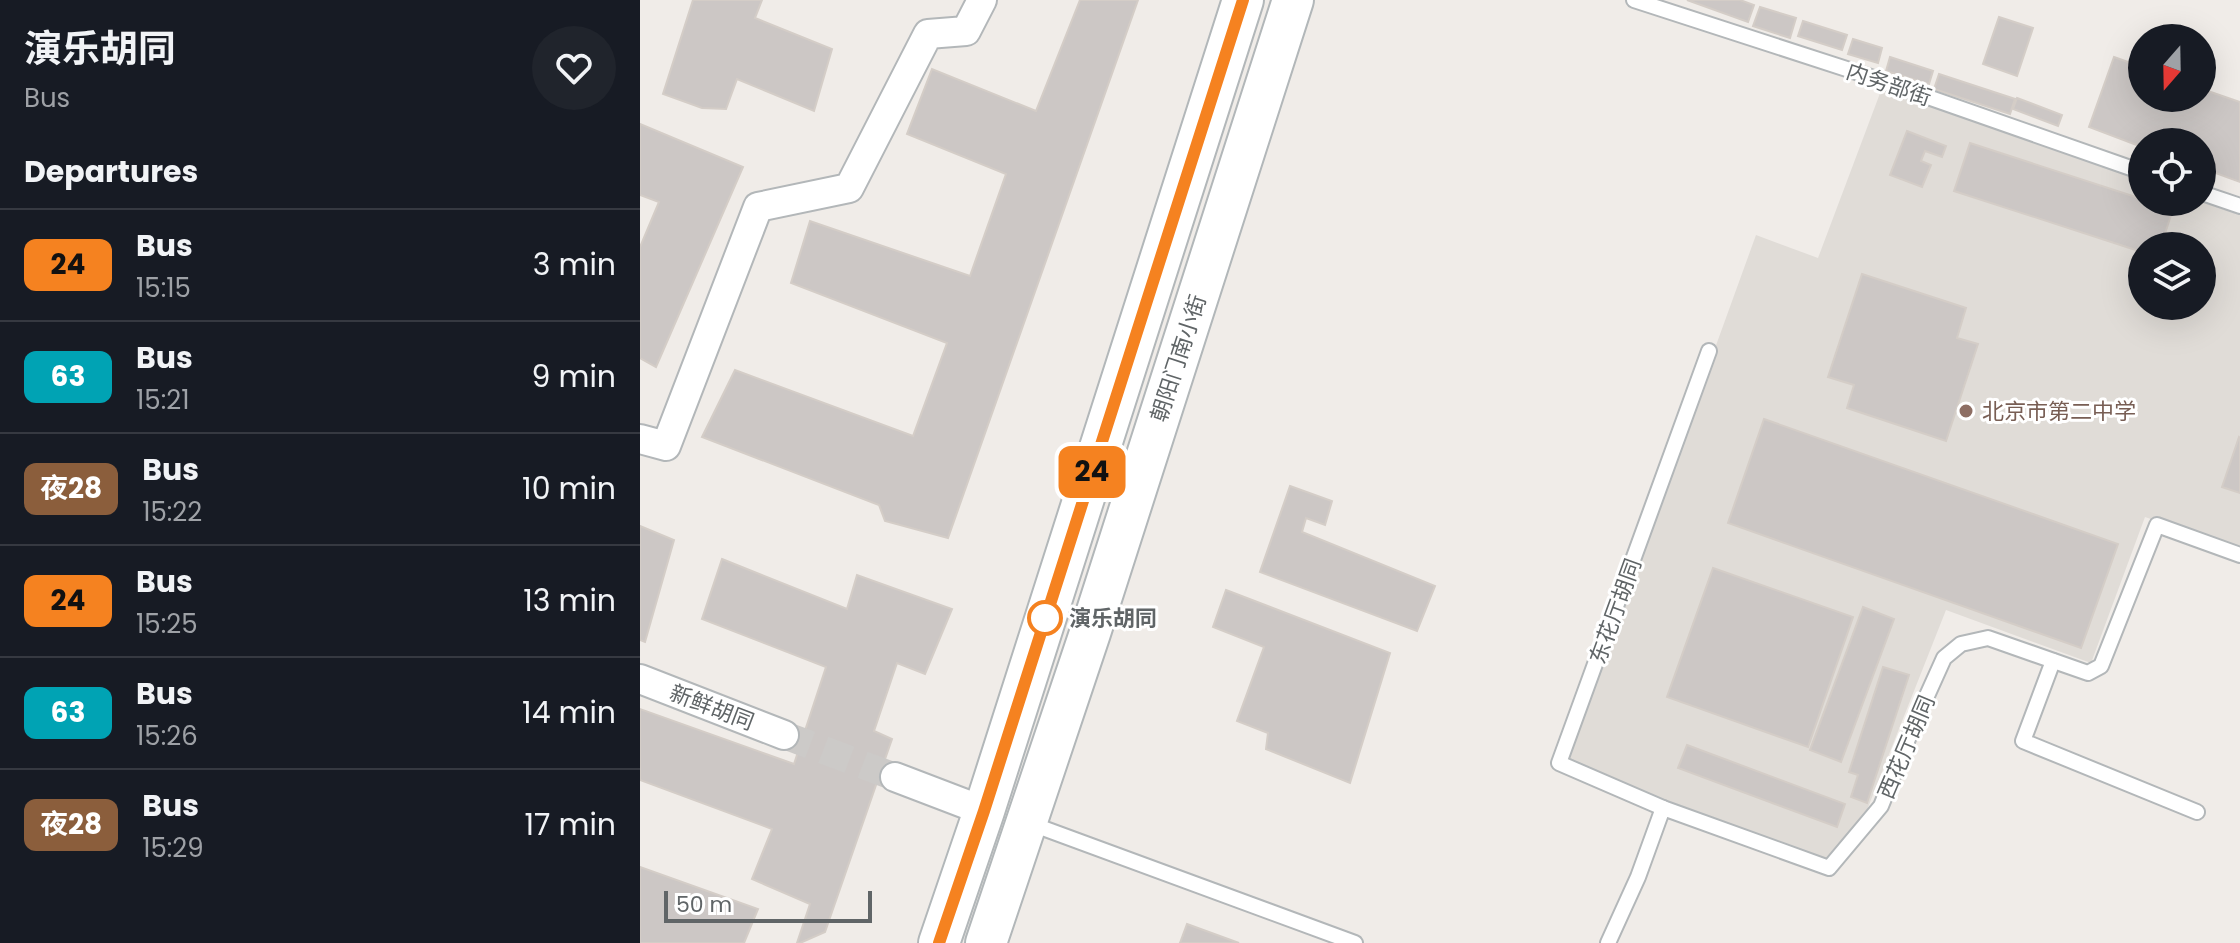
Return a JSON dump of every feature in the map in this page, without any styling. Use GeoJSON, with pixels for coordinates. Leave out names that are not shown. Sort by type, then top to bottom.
{"type":"FeatureCollection","features":[{"type":"Feature","properties":{"kind":"main road"},"geometry":{"type":"LineString","coordinates":[[939,943],[1243,0]]}},
{"type":"Feature","properties":{"kind":"main road","name":"朝阳门南小街"},"geometry":{"type":"LineString","coordinates":[[986,943],[1024,822],[1090,633],[1293,0]]}},
{"type":"Feature","properties":{"kind":"street"},"geometry":{"type":"LineString","coordinates":[[640,439],[666,446],[758,207],[849,188],[928,34],[966,31],[982,0]]}},
{"type":"Feature","properties":{"kind":"street","name":"新鲜胡同"},"geometry":{"type":"LineString","coordinates":[[640,679],[784,735]]}},
{"type":"Feature","properties":{"kind":"street"},"geometry":{"type":"LineString","coordinates":[[895,777],[984,811]]}},
{"type":"Feature","properties":{"kind":"lane","name":"内务部街"},"geometry":{"type":"LineString","coordinates":[[1634,0],[1862,74],[2128,167]]}},
{"type":"Feature","properties":{"kind":"lane"},"geometry":{"type":"LineString","coordinates":[[2216,198],[2240,206]]}},
{"type":"Feature","properties":{"kind":"lane","name":"东花厅胡同"},"geometry":{"type":"LineString","coordinates":[[1663,808],[1559,763],[1709,351]]}},
{"type":"Feature","properties":{"kind":"lane","name":"西花厅胡同"},"geometry":{"type":"LineString","coordinates":[[1663,808],[1829,868],[1881,806],[1944,658],[1961,644],[1988,638],[2088,673],[2101,666],[2157,525],[2240,555]]}},
{"type":"Feature","properties":{"kind":"lane"},"geometry":{"type":"LineString","coordinates":[[2053,661],[2023,741],[2197,812]]}},
{"type":"Feature","properties":{"kind":"lane"},"geometry":{"type":"LineString","coordinates":[[1608,943],[1638,877],[1663,808]]}},
{"type":"Feature","properties":{"kind":"lane"},"geometry":{"type":"LineString","coordinates":[[1024,822],[1355,943]]}},
{"type":"Feature","properties":{"kind":"shaded area","name":"北京市第二中学"},"geometry":{"type":"Polygon","coordinates":[[[1882,88],[2128,175],[2128,216],[2216,216],[2216,207],[2240,215],[2240,550],[2145,517],[2091,663],[1946,610],[1865,815],[1826,860],[1565,762],[1756,235],[1818,258],[1882,88]]]}},
{"type":"Feature","properties":{"kind":"building"},"geometry":{"type":"Polygon","coordinates":[[[693,0],[762,0],[755,18],[832,49],[814,111],[737,79],[726,109],[702,108],[663,94],[693,0]]]}},
{"type":"Feature","properties":{"kind":"building"},"geometry":{"type":"Polygon","coordinates":[[[1080,0],[1138,0],[948,538],[885,521],[879,505],[702,437],[735,370],[913,436],[947,343],[791,283],[810,221],[970,276],[1006,174],[907,134],[932,69],[1036,111],[1080,0]]]}},
{"type":"Feature","properties":{"kind":"building"},"geometry":{"type":"Polygon","coordinates":[[[1687,0],[1740,0],[1754,5],[1748,22],[1687,0]]]}},
{"type":"Feature","properties":{"kind":"building"},"geometry":{"type":"Polygon","coordinates":[[[1760,7],[1796,18],[1790,38],[1753,26],[1760,7]]]}},
{"type":"Feature","properties":{"kind":"building"},"geometry":{"type":"Polygon","coordinates":[[[1999,17],[2033,28],[2017,76],[1983,64],[1999,17]]]}},
{"type":"Feature","properties":{"kind":"building"},"geometry":{"type":"Polygon","coordinates":[[[1803,21],[1847,35],[1842,50],[1798,36],[1803,21]]]}},
{"type":"Feature","properties":{"kind":"building"},"geometry":{"type":"Polygon","coordinates":[[[1853,39],[1882,48],[1878,63],[1848,54],[1853,39]]]}},
{"type":"Feature","properties":{"kind":"building"},"geometry":{"type":"Polygon","coordinates":[[[1890,57],[1933,71],[1929,84],[1886,71],[1890,57]]]}},
{"type":"Feature","properties":{"kind":"building"},"geometry":{"type":"Polygon","coordinates":[[[2114,57],[2128,62],[2128,112],[2216,112],[2216,94],[2240,102],[2240,182],[2216,173],[2216,128],[2128,128],[2128,142],[2089,127],[2114,57]]]}},
{"type":"Feature","properties":{"kind":"building"},"geometry":{"type":"Polygon","coordinates":[[[1939,74],[2015,99],[2010,114],[1934,89],[1939,74]]]}},
{"type":"Feature","properties":{"kind":"building"},"geometry":{"type":"Polygon","coordinates":[[[2017,98],[2062,115],[2058,126],[2013,109],[2017,98]]]}},
{"type":"Feature","properties":{"kind":"building"},"geometry":{"type":"Polygon","coordinates":[[[640,124],[743,167],[656,367],[640,358],[640,247],[659,202],[640,195],[640,124]]]}},
{"type":"Feature","properties":{"kind":"building"},"geometry":{"type":"Polygon","coordinates":[[[1907,131],[1946,146],[1942,157],[1925,151],[1921,161],[1931,165],[1922,187],[1890,175],[1907,131]]]}},
{"type":"Feature","properties":{"kind":"building"},"geometry":{"type":"Polygon","coordinates":[[[1970,143],[2128,194],[2128,216],[2171,216],[2166,232],[2128,232],[2128,247],[1954,191],[1970,143]]]}},
{"type":"Feature","properties":{"kind":"building"},"geometry":{"type":"Polygon","coordinates":[[[1862,274],[1966,308],[1957,338],[1978,344],[1946,441],[1847,408],[1854,385],[1828,377],[1862,274]]]}},
{"type":"Feature","properties":{"kind":"building"},"geometry":{"type":"Polygon","coordinates":[[[1764,419],[2118,544],[2081,648],[1728,523],[1764,419]]]}},
{"type":"Feature","properties":{"kind":"building"},"geometry":{"type":"Polygon","coordinates":[[[2240,438],[2240,493],[2222,487],[2240,438]]]}},
{"type":"Feature","properties":{"kind":"building"},"geometry":{"type":"Polygon","coordinates":[[[1290,486],[1332,501],[1325,525],[1306,518],[1302,532],[1435,586],[1417,631],[1260,572],[1290,486]]]}},
{"type":"Feature","properties":{"kind":"building"},"geometry":{"type":"Polygon","coordinates":[[[640,526],[674,540],[645,642],[640,640],[640,526]]]}},
{"type":"Feature","properties":{"kind":"building"},"geometry":{"type":"Polygon","coordinates":[[[722,559],[847,609],[857,575],[952,609],[925,674],[897,663],[874,731],[892,739],[825,932],[800,943],[797,943],[810,904],[752,879],[772,829],[640,780],[640,709],[794,764],[826,667],[702,619],[722,559]]]}},
{"type":"Feature","properties":{"kind":"building"},"geometry":{"type":"Polygon","coordinates":[[[1713,568],[1853,617],[1808,747],[1667,697],[1713,568]]]}},
{"type":"Feature","properties":{"kind":"building"},"geometry":{"type":"Polygon","coordinates":[[[1226,590],[1390,653],[1350,783],[1266,749],[1268,733],[1237,721],[1264,647],[1213,627],[1226,590]]]}},
{"type":"Feature","properties":{"kind":"building"},"geometry":{"type":"Polygon","coordinates":[[[1863,607],[1894,619],[1841,762],[1810,750],[1863,607]]]}},
{"type":"Feature","properties":{"kind":"building"},"geometry":{"type":"Polygon","coordinates":[[[1883,667],[1909,675],[1867,803],[1851,797],[1858,775],[1849,772],[1883,667]]]}},
{"type":"Feature","properties":{"kind":"building"},"geometry":{"type":"Polygon","coordinates":[[[1687,745],[1845,804],[1837,827],[1678,768],[1687,745]]]}},
{"type":"Feature","properties":{"kind":"building"},"geometry":{"type":"Polygon","coordinates":[[[640,867],[758,909],[744,943],[640,943],[640,867]]]}},
{"type":"Feature","properties":{"kind":"building"},"geometry":{"type":"Polygon","coordinates":[[[1187,924],[1239,943],[1180,943],[1187,924]]]}},
{"type":"Feature","properties":{"kind":"tunnel"},"geometry":{"type":"LineString","coordinates":[[784,735],[895,777]]}},
{"type":"Feature","properties":{"kind":"bus line","name":"24"},"geometry":{"type":"LineString","coordinates":[[939,943],[1243,0]]}},
{"type":"Feature","properties":{"kind":"place","name":"北京市第二中学"},"geometry":{"type":"Point","coordinates":[1966,411]}},
{"type":"Feature","properties":{"kind":"place","name":"演乐胡同"},"geometry":{"type":"Point","coordinates":[1045,618]}}]}
